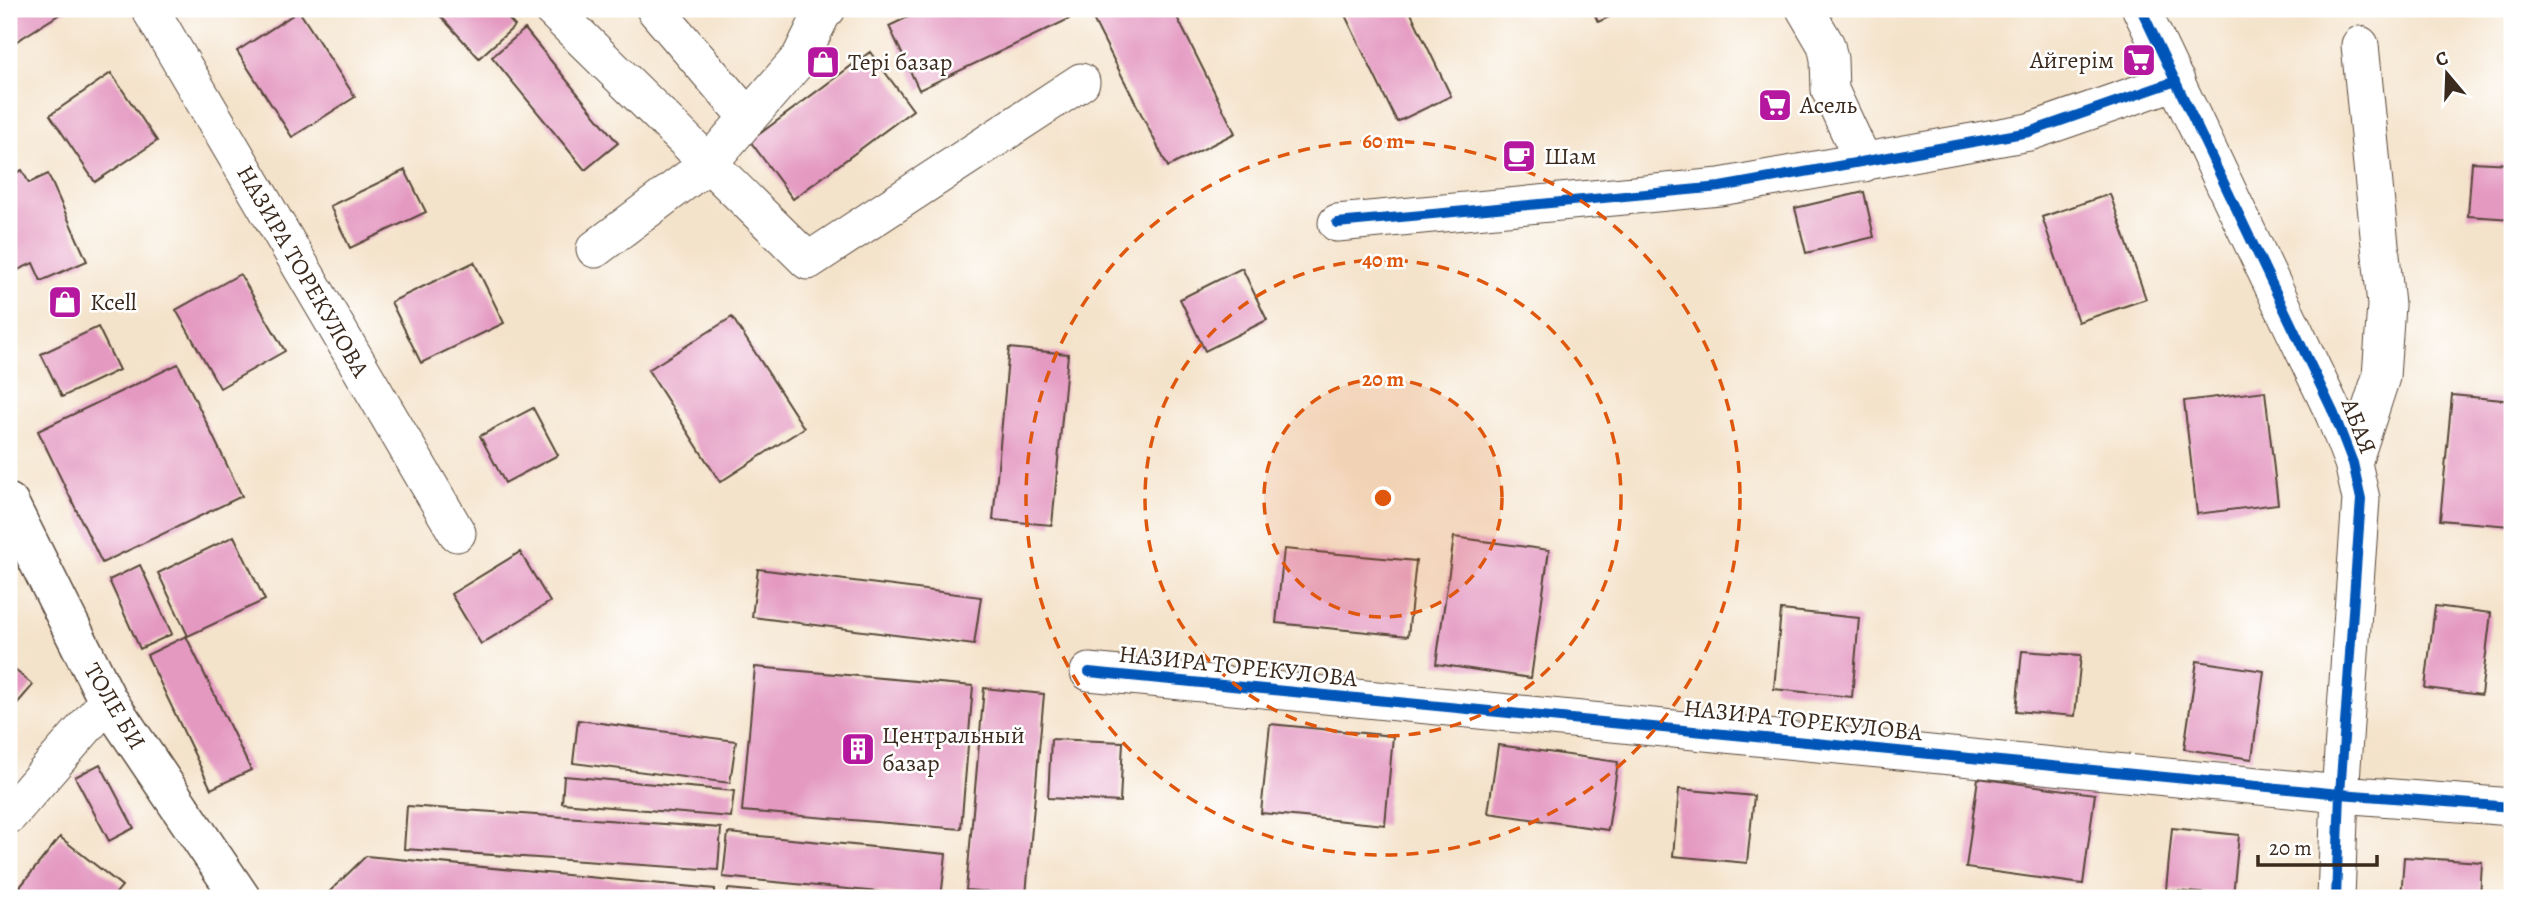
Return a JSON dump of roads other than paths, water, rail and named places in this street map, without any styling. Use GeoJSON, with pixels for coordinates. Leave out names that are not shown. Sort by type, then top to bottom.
{"type":"FeatureCollection","features":[{"type":"Feature","properties":{"kind":"street","name":"НАЗИРА ТОРЕКУЛОВА"},"geometry":{"type":"LineString","coordinates":[[150,9],[457,533]]}},
{"type":"Feature","properties":{"kind":"street"},"geometry":{"type":"LineString","coordinates":[[552,9],[808,261],[1081,82]]}},
{"type":"Feature","properties":{"kind":"street"},"geometry":{"type":"LineString","coordinates":[[655,9],[748,118]]}},
{"type":"Feature","properties":{"kind":"street"},"geometry":{"type":"LineString","coordinates":[[595,249],[708,164],[800,58],[827,9]]}},
{"type":"Feature","properties":{"kind":"street"},"geometry":{"type":"LineString","coordinates":[[1805,9],[1826,45],[1830,90],[1864,163]]}},
{"type":"Feature","properties":{"kind":"street","name":"АБАЯ"},"geometry":{"type":"LineString","coordinates":[[2141,9],[2334,414],[2353,463],[2361,499],[2340,793],[2336,898]]}},
{"type":"Feature","properties":{"kind":"street"},"geometry":{"type":"LineString","coordinates":[[2353,463],[2381,377],[2386,305],[2360,45]]}},
{"type":"Feature","properties":{"kind":"street"},"geometry":{"type":"LineString","coordinates":[[1337,223],[1720,187],[1864,163],[2029,132],[2176,81]]}},
{"type":"Feature","properties":{"kind":"street","name":"ТОЛЕ БИ"},"geometry":{"type":"LineString","coordinates":[[9,503],[108,701],[241,898]]}},
{"type":"Feature","properties":{"kind":"street","name":"НАЗИРА ТОРЕКУЛОВА"},"geometry":{"type":"LineString","coordinates":[[1090,672],[2340,793],[2512,807]]}},
{"type":"Feature","properties":{"kind":"street"},"geometry":{"type":"LineString","coordinates":[[9,815],[108,701]]}},
{"type":"Feature","properties":{"kind":"place","name":"Айгерім"},"geometry":{"type":"Point","coordinates":[2139,60]}},
{"type":"Feature","properties":{"kind":"place","name":"Тері базар"},"geometry":{"type":"Point","coordinates":[823,62]}},
{"type":"Feature","properties":{"kind":"place","name":"Асель"},"geometry":{"type":"Point","coordinates":[1775,105]}},
{"type":"Feature","properties":{"kind":"place","name":"Шам"},"geometry":{"type":"Point","coordinates":[1519,156]}},
{"type":"Feature","properties":{"kind":"place","name":"Kcell"},"geometry":{"type":"Point","coordinates":[65,302]}},
{"type":"Feature","properties":{"kind":"place","name":"Центральный базар"},"geometry":{"type":"Point","coordinates":[858,749]}}]}
